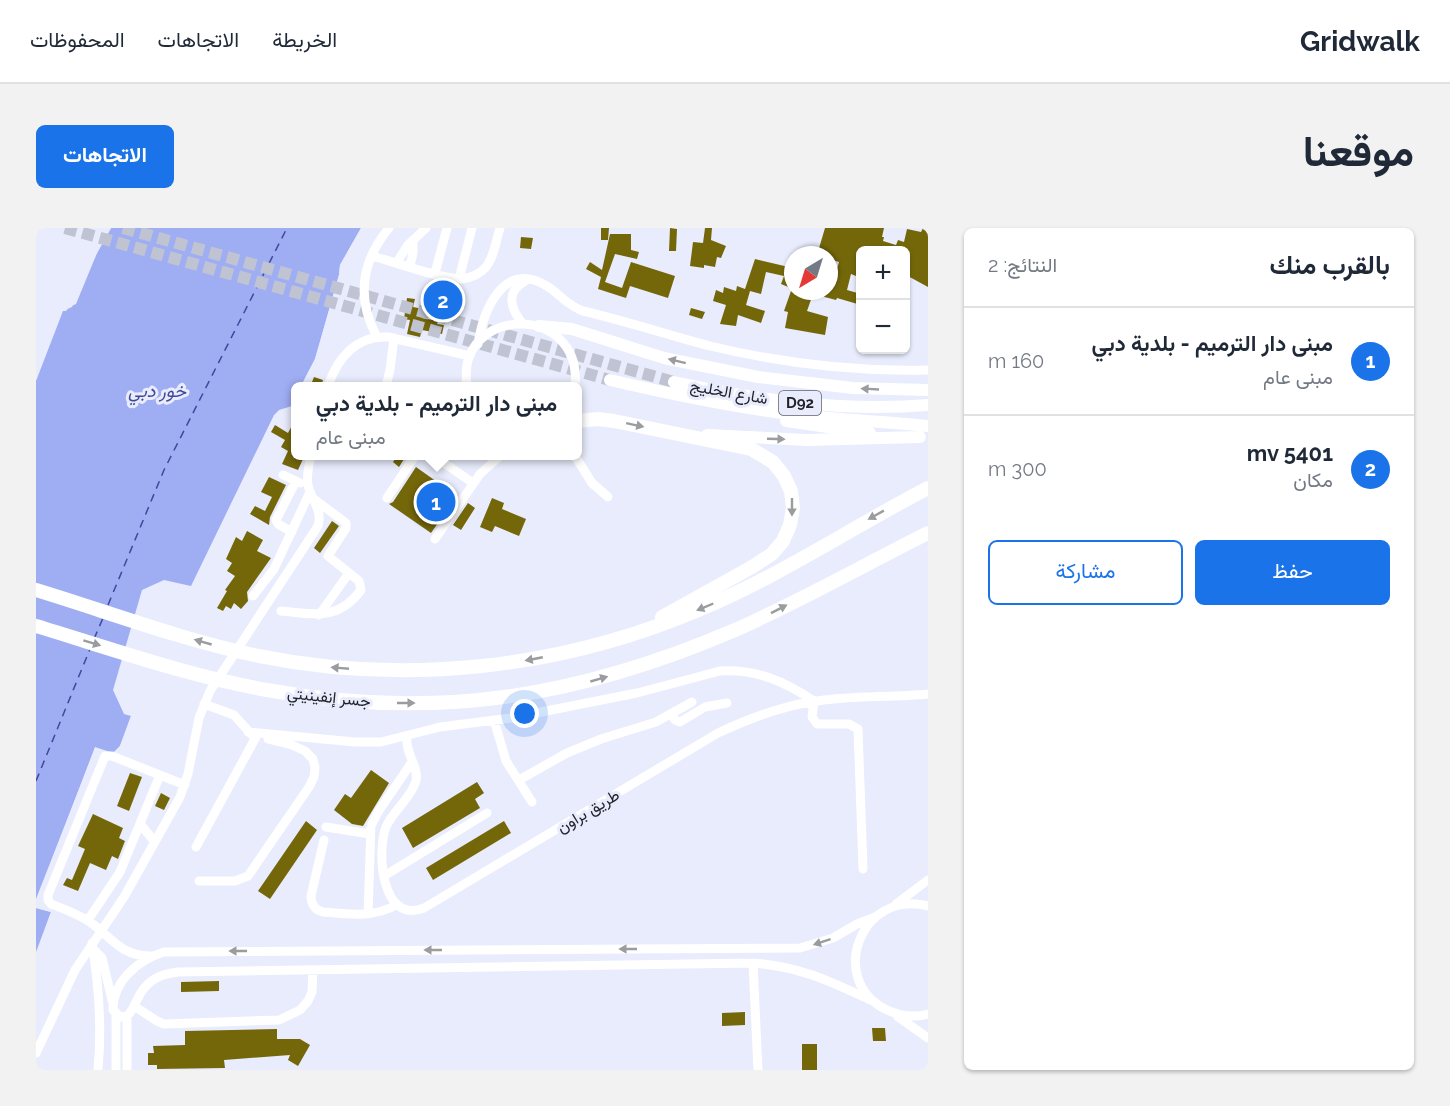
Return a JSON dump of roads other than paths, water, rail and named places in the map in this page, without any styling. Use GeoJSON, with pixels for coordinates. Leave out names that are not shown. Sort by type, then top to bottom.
{"type":"FeatureCollection","features":[{"type":"Feature","properties":{"kind":"highway"},"geometry":{"type":"LineString","coordinates":[[582,421],[606,420],[751,449],[766,457],[779,469],[788,483],[793,500],[792,517],[783,541],[772,554],[640,632]]}},
{"type":"Feature","properties":{"kind":"highway"},"geometry":{"type":"LineString","coordinates":[[640,632],[701,609],[759,582],[928,488]]}},
{"type":"Feature","properties":{"kind":"highway","name":"جسر إنفينيتي"},"geometry":{"type":"LineString","coordinates":[[36,626],[217,680],[269,691],[354,701],[429,703],[489,700],[564,688],[628,670],[701,644],[754,621],[928,533]]}},
{"type":"Feature","properties":{"kind":"highway","name":"جسر إنفينيتي"},"geometry":{"type":"LineString","coordinates":[[36,590],[221,647],[281,660],[341,668],[402,671],[493,666],[552,656],[640,632]]}},
{"type":"Feature","properties":{"kind":"main road"},"geometry":{"type":"LineString","coordinates":[[539,326],[572,329],[664,358],[758,377],[853,388],[928,390]]}},
{"type":"Feature","properties":{"kind":"main road","name":"شارع الخليج"},"geometry":{"type":"LineString","coordinates":[[610,380],[818,426],[924,438]]}},
{"type":"Feature","properties":{"kind":"main road","name":"شارع الخليج"},"geometry":{"type":"LineString","coordinates":[[674,382],[737,395],[802,403],[887,408],[928,405]]}},
{"type":"Feature","properties":{"kind":"main road","name":"شارع الخليج"},"geometry":{"type":"LineString","coordinates":[[712,402],[792,414],[928,426]]}},
{"type":"Feature","properties":{"kind":"main road"},"geometry":{"type":"LineString","coordinates":[[676,434],[807,440],[924,438]]}},
{"type":"Feature","properties":{"kind":"street"},"geometry":{"type":"LineString","coordinates":[[377,337],[368,318],[364,297],[367,269],[389,228]]}},
{"type":"Feature","properties":{"kind":"street"},"geometry":{"type":"LineString","coordinates":[[397,262],[413,240],[426,228]]}},
{"type":"Feature","properties":{"kind":"street"},"geometry":{"type":"LineString","coordinates":[[435,273],[447,228]]}},
{"type":"Feature","properties":{"kind":"street"},"geometry":{"type":"LineString","coordinates":[[459,279],[472,228]]}},
{"type":"Feature","properties":{"kind":"street"},"geometry":{"type":"LineString","coordinates":[[372,256],[459,279],[471,277],[486,266],[492,255],[500,228]]}},
{"type":"Feature","properties":{"kind":"street"},"geometry":{"type":"LineString","coordinates":[[410,266],[413,240]]}},
{"type":"Feature","properties":{"kind":"street"},"geometry":{"type":"LineString","coordinates":[[522,323],[514,311],[512,297],[518,284],[527,280]]}},
{"type":"Feature","properties":{"kind":"street"},"geometry":{"type":"LineString","coordinates":[[478,344],[486,315],[496,293],[510,282],[527,280],[544,284],[564,302],[582,311],[735,351],[807,363],[856,368],[928,370]]}},
{"type":"Feature","properties":{"kind":"street"},"geometry":{"type":"LineString","coordinates":[[466,382],[470,356],[478,344],[498,328],[522,323],[539,326],[560,340],[570,353],[575,369],[575,382]]}},
{"type":"Feature","properties":{"kind":"street"},"geometry":{"type":"LineString","coordinates":[[330,382],[342,357],[357,344],[377,337],[394,338],[470,356]]}},
{"type":"Feature","properties":{"kind":"street"},"geometry":{"type":"LineString","coordinates":[[387,382],[394,338]]}},
{"type":"Feature","properties":{"kind":"street"},"geometry":{"type":"LineString","coordinates":[[36,1053],[64,990],[124,897],[175,809],[185,785],[204,704],[217,679],[318,526],[320,515],[310,492],[308,470],[310,460]]}},
{"type":"Feature","properties":{"kind":"street"},"geometry":{"type":"LineString","coordinates":[[387,498],[412,460]]}},
{"type":"Feature","properties":{"kind":"street"},"geometry":{"type":"LineString","coordinates":[[440,460],[473,483]]}},
{"type":"Feature","properties":{"kind":"street"},"geometry":{"type":"LineString","coordinates":[[435,539],[484,468],[495,460]]}},
{"type":"Feature","properties":{"kind":"street"},"geometry":{"type":"LineString","coordinates":[[578,460],[596,488],[608,497]]}},
{"type":"Feature","properties":{"kind":"street"},"geometry":{"type":"LineString","coordinates":[[281,611],[319,615],[337,612],[360,592],[361,584],[328,556],[347,525],[296,481],[283,475]]}},
{"type":"Feature","properties":{"kind":"street"},"geometry":{"type":"LineString","coordinates":[[292,532],[276,521],[296,481]]}},
{"type":"Feature","properties":{"kind":"street"},"geometry":{"type":"LineString","coordinates":[[253,596],[274,568],[310,492]]}},
{"type":"Feature","properties":{"kind":"street"},"geometry":{"type":"LineString","coordinates":[[319,615],[349,573]]}},
{"type":"Feature","properties":{"kind":"street"},"geometry":{"type":"LineString","coordinates":[[252,734],[381,742],[440,727],[494,720],[637,693],[714,672],[734,670],[760,674],[791,687],[813,701],[812,717],[817,724],[852,724],[860,733],[863,869]]}},
{"type":"Feature","properties":{"kind":"street","name":"طريق براون"},"geometry":{"type":"LineString","coordinates":[[396,905],[406,911],[424,908],[718,733],[761,714],[813,701],[928,694]]}},
{"type":"Feature","properties":{"kind":"street"},"geometry":{"type":"LineString","coordinates":[[519,780],[567,753],[601,739],[656,723],[692,702]]}},
{"type":"Feature","properties":{"kind":"street"},"geometry":{"type":"LineString","coordinates":[[672,715],[680,722],[705,707],[728,703]]}},
{"type":"Feature","properties":{"kind":"street"},"geometry":{"type":"LineString","coordinates":[[199,881],[235,881],[248,876],[297,806],[314,777],[315,768],[313,759],[305,752],[292,745],[252,734],[234,715],[204,704]]}},
{"type":"Feature","properties":{"kind":"street"},"geometry":{"type":"LineString","coordinates":[[494,720],[504,756],[532,802]]}},
{"type":"Feature","properties":{"kind":"street"},"geometry":{"type":"LineString","coordinates":[[196,847],[252,734]]}},
{"type":"Feature","properties":{"kind":"street"},"geometry":{"type":"LineString","coordinates":[[324,840],[311,896],[314,906],[323,912],[368,914],[384,911],[396,905],[388,895],[382,843],[390,818],[415,783],[416,772],[407,750],[407,737]]}},
{"type":"Feature","properties":{"kind":"street"},"geometry":{"type":"LineString","coordinates":[[151,956],[135,955],[121,949],[88,920],[51,904],[48,898],[104,757],[110,755],[185,785]]}},
{"type":"Feature","properties":{"kind":"street"},"geometry":{"type":"LineString","coordinates":[[368,914],[371,826],[412,762]]}},
{"type":"Feature","properties":{"kind":"street"},"geometry":{"type":"LineString","coordinates":[[88,920],[120,872],[160,775]]}},
{"type":"Feature","properties":{"kind":"street"},"geometry":{"type":"LineString","coordinates":[[384,876],[487,813]]}},
{"type":"Feature","properties":{"kind":"street"},"geometry":{"type":"LineString","coordinates":[[140,824],[155,842]]}},
{"type":"Feature","properties":{"kind":"street"},"geometry":{"type":"LineString","coordinates":[[326,827],[370,834]]}},
{"type":"Feature","properties":{"kind":"street"},"geometry":{"type":"LineString","coordinates":[[115,1010],[121,984],[129,973],[151,956],[164,952],[800,948],[833,938],[875,917],[928,880]]}},
{"type":"Feature","properties":{"kind":"street"},"geometry":{"type":"LineString","coordinates":[[891,908],[908,904],[928,906]]}},
{"type":"Feature","properties":{"kind":"street"},"geometry":{"type":"LineString","coordinates":[[875,917],[860,938],[856,955],[860,981],[875,1002]]}},
{"type":"Feature","properties":{"kind":"street"},"geometry":{"type":"LineString","coordinates":[[93,946],[102,958],[115,1010],[116,1070]]}},
{"type":"Feature","properties":{"kind":"street"},"geometry":{"type":"LineString","coordinates":[[93,946],[100,1000],[98,1070]]}},
{"type":"Feature","properties":{"kind":"street"},"geometry":{"type":"LineString","coordinates":[[134,1006],[157,1022],[164,1023],[279,1020],[300,1010],[308,1001],[323,951]]}},
{"type":"Feature","properties":{"kind":"street"},"geometry":{"type":"LineString","coordinates":[[753,963],[758,1070]]}},
{"type":"Feature","properties":{"kind":"street"},"geometry":{"type":"LineString","coordinates":[[128,1070],[127,1016],[142,989],[152,980],[164,974],[318,969],[753,963],[810,973],[829,980],[875,1002],[928,1038]]}},
{"type":"Feature","properties":{"kind":"street"},"geometry":{"type":"LineString","coordinates":[[115,1010],[124,1017],[127,1016]]}},
{"type":"Feature","properties":{"kind":"street"},"geometry":{"type":"LineString","coordinates":[[890,1012],[907,1016],[928,1014]]}},
{"type":"Feature","properties":{"kind":"water","name":"خور دبي"},"geometry":{"type":"Polygon","coordinates":[[[111,228],[361,228],[340,265],[315,359],[303,382],[291,382],[291,406],[279,410],[274,415],[191,586],[164,580],[142,590],[113,690],[124,714],[131,716],[120,746],[113,753],[95,748],[36,899],[36,381],[63,311],[72,307],[111,228]]]}},
{"type":"Feature","properties":{"kind":"water"},"geometry":{"type":"Polygon","coordinates":[[[36,908],[51,912],[36,952],[36,908]]]}},
{"type":"Feature","properties":{"kind":"tunnel"},"geometry":{"type":"LineString","coordinates":[[65,228],[610,380]]}},
{"type":"Feature","properties":{"kind":"tunnel"},"geometry":{"type":"LineString","coordinates":[[123,228],[674,382]]}},
{"type":"Feature","properties":{"kind":"place","name":"mv 5401"},"geometry":{"type":"Point","coordinates":[443,300]}},
{"type":"Feature","properties":{"kind":"place","name":"مبنى دار الترميم - بلدية دبي"},"geometry":{"type":"Point","coordinates":[436,502]}}]}
